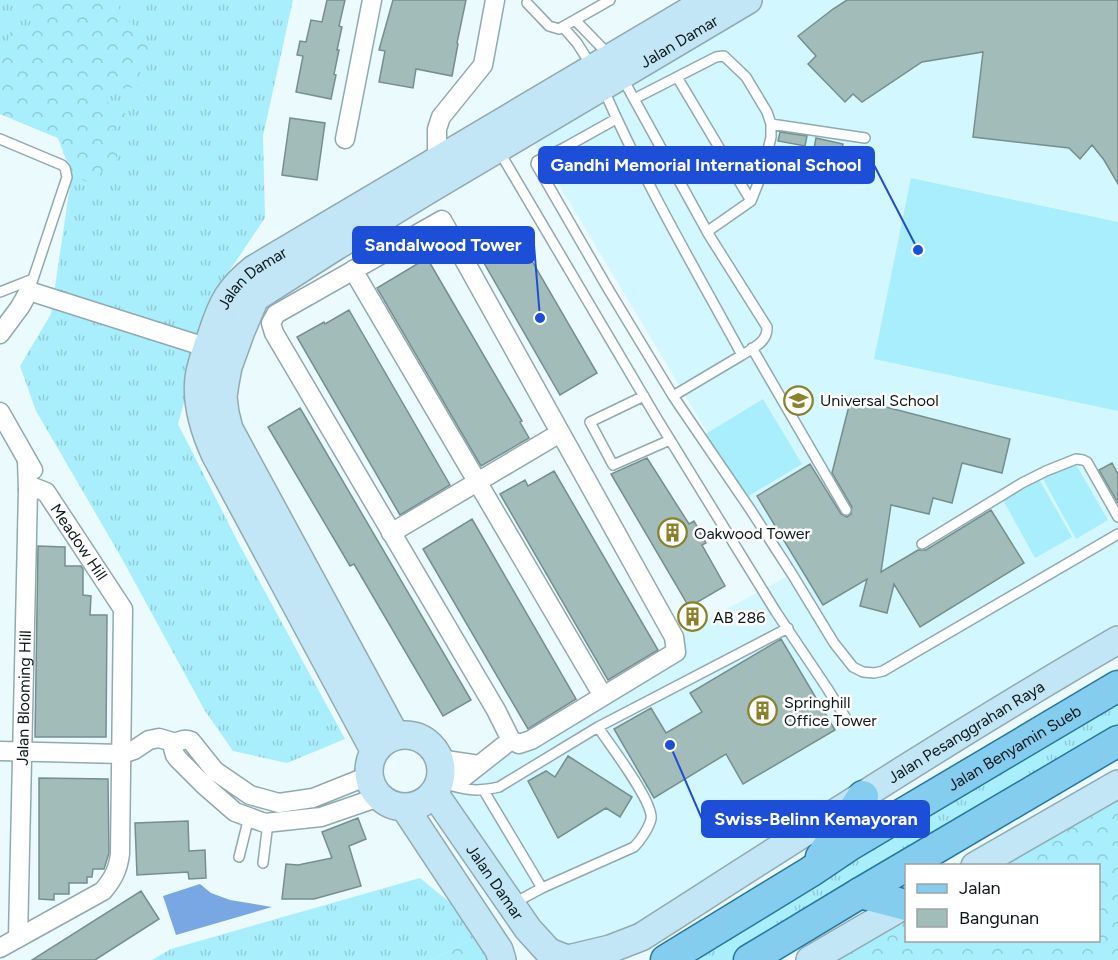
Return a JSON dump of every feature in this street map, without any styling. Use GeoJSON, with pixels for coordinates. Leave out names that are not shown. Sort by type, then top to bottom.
{"type":"FeatureCollection","features":[{"type":"Feature","properties":{"kind":"main road","name":"Jalan Benyamin Sueb"},"geometry":{"type":"LineString","coordinates":[[666,960],[850,845],[1118,686]]}},
{"type":"Feature","properties":{"kind":"main road"},"geometry":{"type":"LineString","coordinates":[[909,864],[1118,741]]}},
{"type":"Feature","properties":{"kind":"main road"},"geometry":{"type":"LineString","coordinates":[[810,872],[863,796]]}},
{"type":"Feature","properties":{"kind":"main road"},"geometry":{"type":"LineString","coordinates":[[749,960],[905,866]]}},
{"type":"Feature","properties":{"kind":"main road"},"geometry":{"type":"LineString","coordinates":[[860,893],[905,904]]}},
{"type":"Feature","properties":{"kind":"street"},"geometry":{"type":"LineString","coordinates":[[345,139],[372,0]]}},
{"type":"Feature","properties":{"kind":"street"},"geometry":{"type":"LineString","coordinates":[[427,174],[441,117],[483,65],[495,0]]}},
{"type":"Feature","properties":{"kind":"street","name":"Jalan Damar"},"geometry":{"type":"LineString","coordinates":[[379,765],[207,437],[199,398],[199,379],[207,347],[223,303],[232,289],[254,269],[427,174],[491,145],[607,72],[708,0]]}},
{"type":"Feature","properties":{"kind":"street","name":"Jalan Damar"},"geometry":{"type":"LineString","coordinates":[[607,72],[748,0]]}},
{"type":"Feature","properties":{"kind":"street","name":"Jalan Damar"},"geometry":{"type":"LineString","coordinates":[[379,765],[229,429],[223,397],[228,367],[255,298],[314,260],[427,174]]}},
{"type":"Feature","properties":{"kind":"street"},"geometry":{"type":"LineString","coordinates":[[442,220],[560,433],[674,638],[676,652],[531,740],[519,744],[511,740],[496,710],[274,333],[271,323],[276,314],[442,220]]}},
{"type":"Feature","properties":{"kind":"street"},"geometry":{"type":"LineString","coordinates":[[353,270],[603,696]]}},
{"type":"Feature","properties":{"kind":"street"},"geometry":{"type":"LineString","coordinates":[[0,334],[20,307],[31,285],[233,356]]}},
{"type":"Feature","properties":{"kind":"street","name":"Jalan Blooming Hill"},"geometry":{"type":"LineString","coordinates":[[0,412],[27,460],[37,491],[22,751],[18,938]]}},
{"type":"Feature","properties":{"kind":"street"},"geometry":{"type":"LineString","coordinates":[[391,533],[560,433]]}},
{"type":"Feature","properties":{"kind":"street","name":"Meadow Hill"},"geometry":{"type":"LineString","coordinates":[[37,491],[123,609],[122,754]]}},
{"type":"Feature","properties":{"kind":"street","name":"Jalan Pesanggrahan Raya"},"geometry":{"type":"LineString","coordinates":[[566,959],[610,949],[641,937],[1055,676],[1118,640]]}},
{"type":"Feature","properties":{"kind":"street"},"geometry":{"type":"LineString","coordinates":[[176,743],[173,751],[178,759],[204,785],[235,812],[266,823],[321,817],[379,765],[409,734],[423,739],[434,748],[438,777],[426,801],[405,808],[391,805],[379,765]]}},
{"type":"Feature","properties":{"kind":"street"},"geometry":{"type":"LineString","coordinates":[[0,751],[122,754],[134,750],[149,740],[159,738],[176,743],[184,740],[191,741],[214,771],[250,795],[279,803],[313,798],[379,765]]}},
{"type":"Feature","properties":{"kind":"street"},"geometry":{"type":"LineString","coordinates":[[438,777],[479,765],[511,740]]}},
{"type":"Feature","properties":{"kind":"street"},"geometry":{"type":"LineString","coordinates":[[0,948],[103,891],[112,880],[118,867],[120,854],[122,754]]}},
{"type":"Feature","properties":{"kind":"street","name":"Jalan Damar"},"geometry":{"type":"LineString","coordinates":[[438,777],[511,904],[528,929],[549,952],[566,959]]}},
{"type":"Feature","properties":{"kind":"street"},"geometry":{"type":"LineString","coordinates":[[978,864],[1118,784]]}},
{"type":"Feature","properties":{"kind":"street","name":"Jalan Damar"},"geometry":{"type":"LineString","coordinates":[[405,808],[500,955]]}},
{"type":"Feature","properties":{"kind":"street"},"geometry":{"type":"LineString","coordinates":[[810,960],[905,905]]}},
{"type":"Feature","properties":{"kind":"street"},"geometry":{"type":"LineString","coordinates":[[500,955],[515,957],[524,954],[530,947],[531,938],[528,929]]}},
{"type":"Feature","properties":{"kind":"lane"},"geometry":{"type":"LineString","coordinates":[[527,3],[549,26],[559,29],[610,0]]}},
{"type":"Feature","properties":{"kind":"lane"},"geometry":{"type":"LineString","coordinates":[[575,20],[607,72],[616,119],[742,355]]}},
{"type":"Feature","properties":{"kind":"lane"},"geometry":{"type":"LineString","coordinates":[[563,27],[634,99],[708,231],[767,327],[765,339],[674,396]]}},
{"type":"Feature","properties":{"kind":"lane"},"geometry":{"type":"LineString","coordinates":[[634,99],[721,56],[727,57],[746,77],[767,112],[771,124],[771,137],[763,171],[751,201],[708,231]]}},
{"type":"Feature","properties":{"kind":"lane"},"geometry":{"type":"LineString","coordinates":[[677,77],[751,201]]}},
{"type":"Feature","properties":{"kind":"lane"},"geometry":{"type":"LineString","coordinates":[[616,119],[537,161],[536,164],[607,287],[674,396],[768,537],[834,643],[853,667],[863,672],[883,672],[1118,534]]}},
{"type":"Feature","properties":{"kind":"lane"},"geometry":{"type":"LineString","coordinates":[[771,124],[866,138]]}},
{"type":"Feature","properties":{"kind":"lane"},"geometry":{"type":"LineString","coordinates":[[0,139],[62,165],[67,173],[31,285],[0,292]]}},
{"type":"Feature","properties":{"kind":"lane"},"geometry":{"type":"LineString","coordinates":[[491,145],[776,612],[847,720]]}},
{"type":"Feature","properties":{"kind":"lane"},"geometry":{"type":"LineString","coordinates":[[752,348],[846,510]]}},
{"type":"Feature","properties":{"kind":"lane"},"geometry":{"type":"LineString","coordinates":[[644,396],[590,422],[614,465],[670,440]]}},
{"type":"Feature","properties":{"kind":"lane"},"geometry":{"type":"LineString","coordinates":[[922,544],[1023,483],[1076,459],[1087,462],[1118,517]]}},
{"type":"Feature","properties":{"kind":"lane"},"geometry":{"type":"LineString","coordinates":[[438,777],[467,790],[484,791],[499,787],[598,727],[788,628]]}},
{"type":"Feature","properties":{"kind":"lane"},"geometry":{"type":"LineString","coordinates":[[511,904],[634,847],[642,838],[651,819],[649,807],[598,727]]}},
{"type":"Feature","properties":{"kind":"lane"},"geometry":{"type":"LineString","coordinates":[[484,791],[542,888]]}},
{"type":"Feature","properties":{"kind":"lane"},"geometry":{"type":"LineString","coordinates":[[239,857],[249,817]]}},
{"type":"Feature","properties":{"kind":"lane"},"geometry":{"type":"LineString","coordinates":[[263,863],[268,823]]}},
{"type":"Feature","properties":{"kind":"shaded area"},"geometry":{"type":"Polygon","coordinates":[[[746,0],[1118,0],[1118,638],[641,937],[567,959],[434,793],[676,653],[674,637],[792,574],[527,131],[746,0]]]}},
{"type":"Feature","properties":{"kind":"shaded area"},"geometry":{"type":"Polygon","coordinates":[[[200,884],[211,893],[230,900],[272,907],[176,935],[163,896],[200,884]]]}},
{"type":"Feature","properties":{"kind":"green space"},"geometry":{"type":"Polygon","coordinates":[[[0,0],[293,0],[263,136],[265,218],[215,292],[178,424],[238,542],[345,739],[287,763],[233,751],[205,711],[121,557],[36,411],[20,366],[51,314],[72,172],[58,138],[0,114],[0,0]]]}},
{"type":"Feature","properties":{"kind":"green space"},"geometry":{"type":"Polygon","coordinates":[[[31,0],[116,0],[122,14],[142,33],[149,45],[141,67],[142,81],[130,88],[111,90],[108,94],[107,101],[110,104],[123,106],[125,109],[124,120],[103,136],[118,155],[115,162],[91,183],[73,171],[58,138],[0,114],[0,51],[8,45],[12,27],[20,24],[27,28],[39,24],[40,20],[31,0]]]}},
{"type":"Feature","properties":{"kind":"green space"},"geometry":{"type":"Polygon","coordinates":[[[911,178],[1118,222],[1118,411],[874,359],[911,178]]]}},
{"type":"Feature","properties":{"kind":"green space"},"geometry":{"type":"Polygon","coordinates":[[[763,399],[802,464],[742,500],[704,435],[763,399]]]}},
{"type":"Feature","properties":{"kind":"green space"},"geometry":{"type":"Polygon","coordinates":[[[1074,461],[1108,520],[1076,539],[1043,479],[1074,461]]]}},
{"type":"Feature","properties":{"kind":"green space"},"geometry":{"type":"Polygon","coordinates":[[[1039,479],[1072,537],[1035,558],[1003,500],[1039,479]]]}},
{"type":"Feature","properties":{"kind":"green space"},"geometry":{"type":"Polygon","coordinates":[[[1118,686],[1118,741],[911,864],[905,864],[905,867],[749,960],[666,960],[1118,686]]]}},
{"type":"Feature","properties":{"kind":"green space"},"geometry":{"type":"Polygon","coordinates":[[[1118,792],[1118,960],[837,960],[905,919],[905,942],[1100,942],[1100,864],[997,864],[1118,792]]]}},
{"type":"Feature","properties":{"kind":"green space"},"geometry":{"type":"Polygon","coordinates":[[[420,878],[486,932],[431,960],[152,960],[171,949],[420,878]]]}},
{"type":"Feature","properties":{"kind":"green space"},"geometry":{"type":"Polygon","coordinates":[[[486,932],[502,960],[431,960],[486,932]]]}},
{"type":"Feature","properties":{"kind":"building"},"geometry":{"type":"Polygon","coordinates":[[[327,0],[345,0],[339,26],[342,27],[331,99],[296,92],[303,56],[297,55],[300,41],[306,42],[311,20],[322,22],[327,0]]]}},
{"type":"Feature","properties":{"kind":"building"},"geometry":{"type":"Polygon","coordinates":[[[393,0],[466,0],[452,76],[416,69],[413,88],[379,82],[385,51],[379,50],[393,0]]]}},
{"type":"Feature","properties":{"kind":"building"},"geometry":{"type":"Polygon","coordinates":[[[847,0],[1118,0],[1118,184],[1092,145],[1080,159],[1069,148],[973,137],[983,52],[922,62],[862,102],[853,94],[845,102],[808,64],[816,56],[798,36],[847,0]]]}},
{"type":"Feature","properties":{"kind":"building"},"geometry":{"type":"Polygon","coordinates":[[[290,118],[325,123],[317,180],[282,175],[290,118]]]}},
{"type":"Feature","properties":{"kind":"building"},"geometry":{"type":"Polygon","coordinates":[[[780,132],[807,136],[805,146],[778,141],[780,132]]]}},
{"type":"Feature","properties":{"kind":"building"},"geometry":{"type":"Polygon","coordinates":[[[816,138],[843,144],[840,159],[813,154],[816,138]]]}},
{"type":"Feature","properties":{"kind":"building"},"geometry":{"type":"Polygon","coordinates":[[[514,230],[597,373],[560,395],[484,263],[503,252],[496,240],[514,230]]]}},
{"type":"Feature","properties":{"kind":"building"},"geometry":{"type":"Polygon","coordinates":[[[427,258],[522,421],[520,422],[529,438],[481,466],[377,288],[427,258]]]}},
{"type":"Feature","properties":{"kind":"building"},"geometry":{"type":"Polygon","coordinates":[[[349,310],[450,485],[400,515],[297,337],[349,310]]]}},
{"type":"Feature","properties":{"kind":"building"},"geometry":{"type":"Polygon","coordinates":[[[851,398],[1010,439],[1002,473],[962,463],[952,503],[933,498],[929,514],[891,505],[881,572],[918,550],[926,550],[991,510],[1024,563],[920,627],[894,584],[887,613],[860,606],[867,579],[823,605],[757,496],[810,464],[841,514],[847,517],[851,514],[852,507],[832,473],[851,398]]]}},
{"type":"Feature","properties":{"kind":"building"},"geometry":{"type":"Polygon","coordinates":[[[300,408],[471,700],[443,716],[354,564],[350,566],[268,427],[300,408]]]}},
{"type":"Feature","properties":{"kind":"building","name":"Oakwood Tower"},"geometry":{"type":"Polygon","coordinates":[[[647,458],[689,524],[694,521],[706,543],[702,545],[725,586],[689,607],[611,474],[647,458]]]}},
{"type":"Feature","properties":{"kind":"building"},"geometry":{"type":"Polygon","coordinates":[[[1112,463],[1118,474],[1118,503],[1099,470],[1112,463]]]}},
{"type":"Feature","properties":{"kind":"building"},"geometry":{"type":"Polygon","coordinates":[[[554,471],[658,650],[608,680],[500,494],[525,480],[528,486],[554,471]]]}},
{"type":"Feature","properties":{"kind":"building"},"geometry":{"type":"Polygon","coordinates":[[[472,519],[576,699],[528,729],[423,549],[472,519]]]}},
{"type":"Feature","properties":{"kind":"building"},"geometry":{"type":"Polygon","coordinates":[[[38,546],[65,547],[65,566],[81,566],[83,569],[83,595],[91,596],[90,615],[107,615],[106,737],[35,737],[38,546]]]}},
{"type":"Feature","properties":{"kind":"building","name":"Springhill Office Tower"},"geometry":{"type":"Polygon","coordinates":[[[781,639],[835,730],[743,784],[726,754],[654,798],[614,729],[651,708],[666,733],[702,712],[690,693],[781,639]]]}},
{"type":"Feature","properties":{"kind":"building"},"geometry":{"type":"Polygon","coordinates":[[[568,756],[632,797],[620,817],[606,808],[558,838],[528,781],[546,771],[555,777],[568,756]]]}},
{"type":"Feature","properties":{"kind":"building"},"geometry":{"type":"Polygon","coordinates":[[[39,778],[108,779],[109,853],[104,869],[93,869],[92,877],[87,877],[87,883],[69,883],[69,894],[54,894],[54,900],[39,899],[39,778]]]}},
{"type":"Feature","properties":{"kind":"building"},"geometry":{"type":"Polygon","coordinates":[[[358,818],[366,839],[349,846],[361,886],[314,899],[282,899],[286,864],[298,865],[332,858],[322,832],[358,818]]]}},
{"type":"Feature","properties":{"kind":"building"},"geometry":{"type":"Polygon","coordinates":[[[188,821],[189,851],[205,850],[206,878],[189,879],[188,872],[137,875],[135,823],[188,821]]]}},
{"type":"Feature","properties":{"kind":"building"},"geometry":{"type":"Polygon","coordinates":[[[141,891],[159,919],[95,960],[32,960],[141,891]]]}},
{"type":"Feature","properties":{"kind":"place","name":"Gandhi Memorial International School"},"geometry":{"type":"Point","coordinates":[918,250]}},
{"type":"Feature","properties":{"kind":"place","name":"Sandalwood Tower"},"geometry":{"type":"Point","coordinates":[540,318]}},
{"type":"Feature","properties":{"kind":"place","name":"Universal School"},"geometry":{"type":"Point","coordinates":[799,400]}},
{"type":"Feature","properties":{"kind":"place","name":"Oakwood Tower"},"geometry":{"type":"Point","coordinates":[673,533]}},
{"type":"Feature","properties":{"kind":"place","name":"AB 286"},"geometry":{"type":"Point","coordinates":[692,617]}},
{"type":"Feature","properties":{"kind":"place","name":"Springhill Office Tower"},"geometry":{"type":"Point","coordinates":[763,711]}},
{"type":"Feature","properties":{"kind":"place","name":"Swiss-Belinn Kemayoran"},"geometry":{"type":"Point","coordinates":[670,745]}}]}
